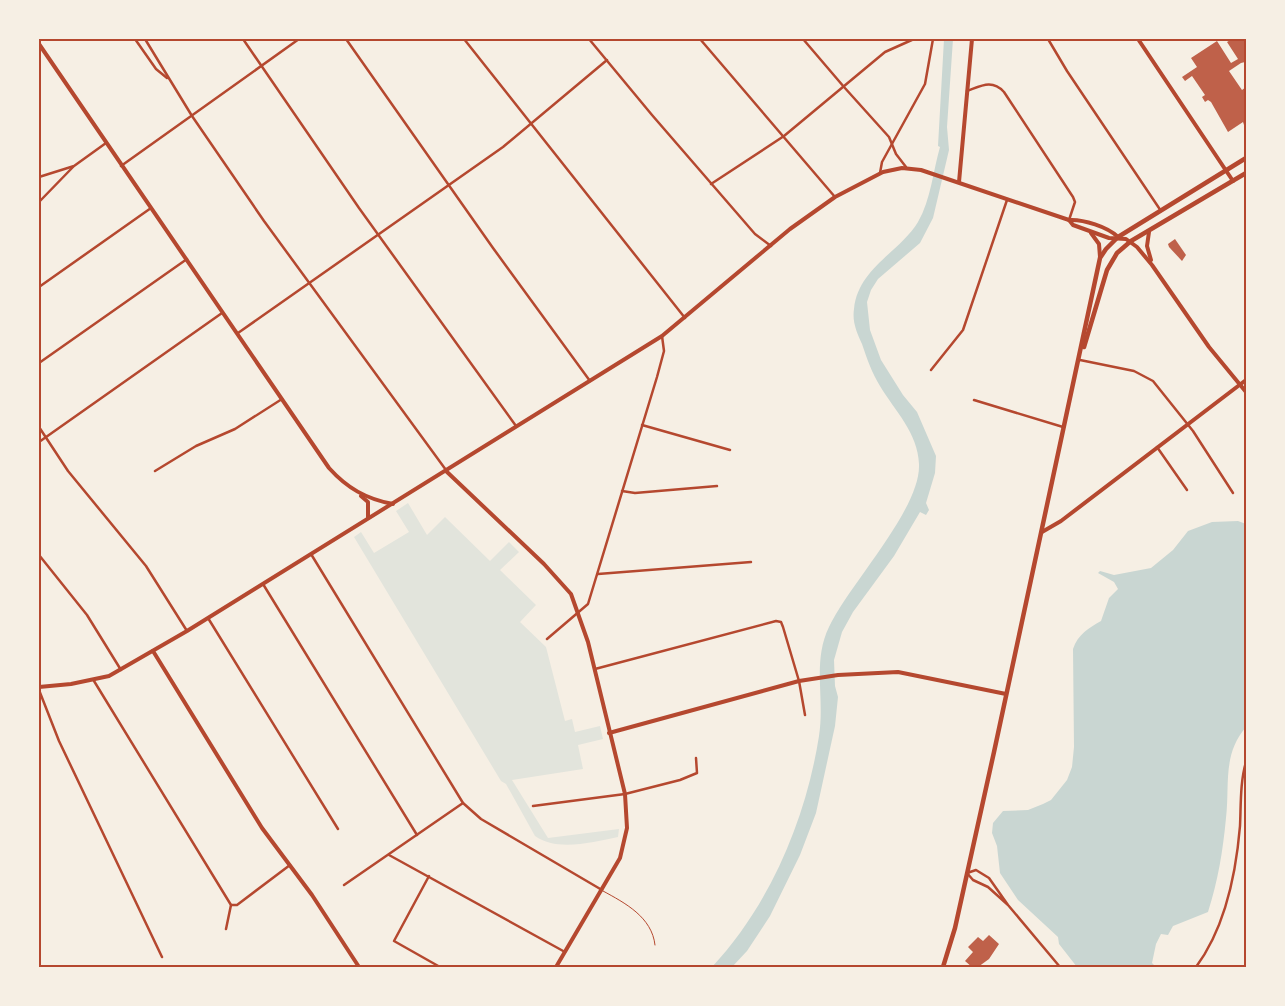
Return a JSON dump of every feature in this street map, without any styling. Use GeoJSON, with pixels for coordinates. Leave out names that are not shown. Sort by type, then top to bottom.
{"type":"FeatureCollection","features":[{"type":"Feature","properties":{"kind":"highway"},"geometry":{"type":"LineString","coordinates":[[1080,360],[1100,258],[1106,249],[1118,238],[1246,158]]}},
{"type":"Feature","properties":{"kind":"highway"},"geometry":{"type":"LineString","coordinates":[[943,967],[967,873],[1042,532],[1063,426],[1080,360],[1107,270],[1117,253],[1131,241],[1246,173]]}},
{"type":"Feature","properties":{"kind":"street"},"geometry":{"type":"LineString","coordinates":[[135,39],[156,69],[167,78]]}},
{"type":"Feature","properties":{"kind":"street"},"geometry":{"type":"LineString","coordinates":[[145,39],[162,65],[167,78],[192,116],[310,284],[446,471],[562,582],[571,594],[578,611],[594,669],[625,794],[628,818],[626,840],[620,858],[556,967]]}},
{"type":"Feature","properties":{"kind":"street"},"geometry":{"type":"LineString","coordinates":[[243,39],[378,234],[516,426]]}},
{"type":"Feature","properties":{"kind":"street"},"geometry":{"type":"LineString","coordinates":[[121,166],[299,39]]}},
{"type":"Feature","properties":{"kind":"street"},"geometry":{"type":"LineString","coordinates":[[346,39],[590,381]]}},
{"type":"Feature","properties":{"kind":"street"},"geometry":{"type":"LineString","coordinates":[[464,39],[685,318]]}},
{"type":"Feature","properties":{"kind":"street"},"geometry":{"type":"LineString","coordinates":[[589,39],[711,184],[755,234],[771,246]]}},
{"type":"Feature","properties":{"kind":"street"},"geometry":{"type":"LineString","coordinates":[[700,39],[835,198]]}},
{"type":"Feature","properties":{"kind":"street"},"geometry":{"type":"LineString","coordinates":[[803,39],[888,136],[896,154],[906,168]]}},
{"type":"Feature","properties":{"kind":"street"},"geometry":{"type":"LineString","coordinates":[[711,184],[784,136],[885,52],[914,39]]}},
{"type":"Feature","properties":{"kind":"street"},"geometry":{"type":"LineString","coordinates":[[880,173],[882,162],[893,146],[927,78],[933,39]]}},
{"type":"Feature","properties":{"kind":"street"},"geometry":{"type":"LineString","coordinates":[[958,182],[972,39]]}},
{"type":"Feature","properties":{"kind":"street"},"geometry":{"type":"LineString","coordinates":[[1048,39],[1066,72],[1161,211]]}},
{"type":"Feature","properties":{"kind":"street"},"geometry":{"type":"LineString","coordinates":[[1138,39],[1233,181]]}},
{"type":"Feature","properties":{"kind":"street"},"geometry":{"type":"LineString","coordinates":[[39,44],[329,468],[343,483],[358,492],[378,501],[392,504]]}},
{"type":"Feature","properties":{"kind":"street"},"geometry":{"type":"LineString","coordinates":[[238,333],[503,147],[607,60]]}},
{"type":"Feature","properties":{"kind":"street"},"geometry":{"type":"LineString","coordinates":[[966,92],[989,84],[996,84],[1004,92],[1073,197],[1075,202],[1069,220]]}},
{"type":"Feature","properties":{"kind":"street"},"geometry":{"type":"LineString","coordinates":[[39,202],[74,166],[106,143]]}},
{"type":"Feature","properties":{"kind":"street"},"geometry":{"type":"LineString","coordinates":[[39,177],[74,166]]}},
{"type":"Feature","properties":{"kind":"street"},"geometry":{"type":"LineString","coordinates":[[162,957],[59,741],[39,688],[94,681],[121,670],[187,631],[662,336],[771,246],[835,198],[880,173],[906,168],[928,172],[1069,220],[1076,219],[1112,232],[1118,238]]}},
{"type":"Feature","properties":{"kind":"street"},"geometry":{"type":"LineString","coordinates":[[931,370],[963,330],[1007,200]]}},
{"type":"Feature","properties":{"kind":"street"},"geometry":{"type":"LineString","coordinates":[[39,287],[151,208]]}},
{"type":"Feature","properties":{"kind":"street"},"geometry":{"type":"LineString","coordinates":[[1069,220],[1073,225],[1109,238],[1131,241],[1152,265],[1209,347],[1246,392]]}},
{"type":"Feature","properties":{"kind":"street"},"geometry":{"type":"LineString","coordinates":[[1089,231],[1099,244],[1100,258]]}},
{"type":"Feature","properties":{"kind":"street"},"geometry":{"type":"LineString","coordinates":[[1149,232],[1147,246],[1152,265]]}},
{"type":"Feature","properties":{"kind":"street"},"geometry":{"type":"LineString","coordinates":[[39,363],[187,259]]}},
{"type":"Feature","properties":{"kind":"street"},"geometry":{"type":"LineString","coordinates":[[39,442],[224,312]]}},
{"type":"Feature","properties":{"kind":"street"},"geometry":{"type":"LineString","coordinates":[[547,639],[588,604],[664,351],[662,336]]}},
{"type":"Feature","properties":{"kind":"street"},"geometry":{"type":"LineString","coordinates":[[1080,360],[1143,374],[1162,390],[1188,424],[1234,492]]}},
{"type":"Feature","properties":{"kind":"street"},"geometry":{"type":"LineString","coordinates":[[1042,532],[1061,521],[1246,380]]}},
{"type":"Feature","properties":{"kind":"street"},"geometry":{"type":"LineString","coordinates":[[155,471],[196,446],[235,429],[282,399]]}},
{"type":"Feature","properties":{"kind":"street"},"geometry":{"type":"LineString","coordinates":[[974,400],[1063,426]]}},
{"type":"Feature","properties":{"kind":"street"},"geometry":{"type":"LineString","coordinates":[[642,425],[730,450]]}},
{"type":"Feature","properties":{"kind":"street"},"geometry":{"type":"LineString","coordinates":[[39,427],[68,471],[146,566],[187,631]]}},
{"type":"Feature","properties":{"kind":"street"},"geometry":{"type":"LineString","coordinates":[[1157,447],[1187,490]]}},
{"type":"Feature","properties":{"kind":"street"},"geometry":{"type":"LineString","coordinates":[[622,491],[635,493],[717,486]]}},
{"type":"Feature","properties":{"kind":"street"},"geometry":{"type":"LineString","coordinates":[[358,492],[368,502],[368,518]]}},
{"type":"Feature","properties":{"kind":"street"},"geometry":{"type":"LineString","coordinates":[[311,554],[463,803],[481,819],[602,890]]}},
{"type":"Feature","properties":{"kind":"street"},"geometry":{"type":"LineString","coordinates":[[39,556],[88,615],[121,670]]}},
{"type":"Feature","properties":{"kind":"street"},"geometry":{"type":"LineString","coordinates":[[598,574],[751,562]]}},
{"type":"Feature","properties":{"kind":"street"},"geometry":{"type":"LineString","coordinates":[[262,584],[417,835]]}},
{"type":"Feature","properties":{"kind":"street"},"geometry":{"type":"LineString","coordinates":[[208,618],[338,829]]}},
{"type":"Feature","properties":{"kind":"street"},"geometry":{"type":"LineString","coordinates":[[594,669],[776,621],[781,623],[799,681],[805,715]]}},
{"type":"Feature","properties":{"kind":"street"},"geometry":{"type":"LineString","coordinates":[[153,651],[252,812],[359,967]]}},
{"type":"Feature","properties":{"kind":"street"},"geometry":{"type":"LineString","coordinates":[[610,733],[799,681],[838,675],[898,672],[1006,694]]}},
{"type":"Feature","properties":{"kind":"street"},"geometry":{"type":"LineString","coordinates":[[94,681],[231,904],[226,929]]}},
{"type":"Feature","properties":{"kind":"street"},"geometry":{"type":"LineString","coordinates":[[533,806],[625,794],[694,775],[698,770],[696,758]]}},
{"type":"Feature","properties":{"kind":"street"},"geometry":{"type":"LineString","coordinates":[[1196,967],[1215,932],[1231,883],[1238,841],[1246,762]]}},
{"type":"Feature","properties":{"kind":"street"},"geometry":{"type":"LineString","coordinates":[[344,885],[463,803]]}},
{"type":"Feature","properties":{"kind":"street"},"geometry":{"type":"LineString","coordinates":[[389,855],[565,952]]}},
{"type":"Feature","properties":{"kind":"street"},"geometry":{"type":"LineString","coordinates":[[231,904],[238,905],[290,865]]}},
{"type":"Feature","properties":{"kind":"street"},"geometry":{"type":"LineString","coordinates":[[1008,905],[988,887],[973,880],[967,873],[976,870],[985,875],[1060,967]]}},
{"type":"Feature","properties":{"kind":"street"},"geometry":{"type":"LineString","coordinates":[[429,876],[394,941],[440,967]]}},
{"type":"Feature","properties":{"kind":"lane"},"geometry":{"type":"LineString","coordinates":[[602,890],[638,914],[650,926],[654,945]]}},
{"type":"Feature","properties":{"kind":"shaded area"},"geometry":{"type":"Polygon","coordinates":[[[944,39],[953,39],[947,127],[949,150],[933,218],[920,243],[878,279],[871,290],[867,302],[870,330],[881,360],[903,395],[917,412],[936,456],[935,473],[926,503],[929,510],[926,515],[920,512],[894,556],[853,612],[842,632],[834,660],[835,686],[838,697],[835,726],[816,813],[800,855],[770,916],[747,951],[732,967],[712,967],[733,943],[768,889],[795,829],[813,767],[819,736],[821,653],[829,627],[852,589],[897,524],[917,482],[919,464],[915,442],[870,366],[854,323],[854,309],[857,295],[863,282],[871,271],[910,233],[918,222],[926,204],[940,147],[938,146],[944,39]]]}},
{"type":"Feature","properties":{"kind":"shaded area"},"geometry":{"type":"Polygon","coordinates":[[[408,503],[427,535],[445,517],[490,561],[509,542],[519,552],[500,570],[536,605],[520,622],[546,647],[565,721],[572,719],[575,732],[600,726],[603,739],[578,745],[583,769],[512,780],[548,838],[619,829],[618,837],[564,845],[544,841],[535,836],[506,784],[501,781],[354,537],[361,532],[374,553],[409,532],[396,511],[408,503]]]}},
{"type":"Feature","properties":{"kind":"shaded area"},"geometry":{"type":"Polygon","coordinates":[[[1238,521],[1246,524],[1246,727],[1233,748],[1230,759],[1222,854],[1208,912],[1173,926],[1168,935],[1161,934],[1156,944],[1152,963],[1156,967],[1077,967],[1059,944],[1058,937],[1018,900],[1000,873],[997,846],[992,833],[993,823],[1003,811],[1028,810],[1051,800],[1067,780],[1072,767],[1074,747],[1073,649],[1081,635],[1101,621],[1109,598],[1118,589],[1114,582],[1098,573],[1100,571],[1114,575],[1151,568],[1173,550],[1188,531],[1212,522],[1238,521]]]}},
{"type":"Feature","properties":{"kind":"building"},"geometry":{"type":"Polygon","coordinates":[[[1232,39],[1246,39],[1246,64],[1245,62],[1241,63],[1229,71],[1242,90],[1246,87],[1246,109],[1244,110],[1246,123],[1244,125],[1243,122],[1228,132],[1211,102],[1208,100],[1205,102],[1202,97],[1205,95],[1192,76],[1185,81],[1182,77],[1197,67],[1191,58],[1217,41],[1231,63],[1238,59],[1227,42],[1232,39]]]}},
{"type":"Feature","properties":{"kind":"building"},"geometry":{"type":"Polygon","coordinates":[[[1175,239],[1186,255],[1182,261],[1168,244],[1175,239]]]}},
{"type":"Feature","properties":{"kind":"building"},"geometry":{"type":"Polygon","coordinates":[[[989,935],[999,944],[989,959],[978,967],[972,967],[965,961],[973,952],[968,947],[978,937],[983,941],[989,935]]]}}]}
